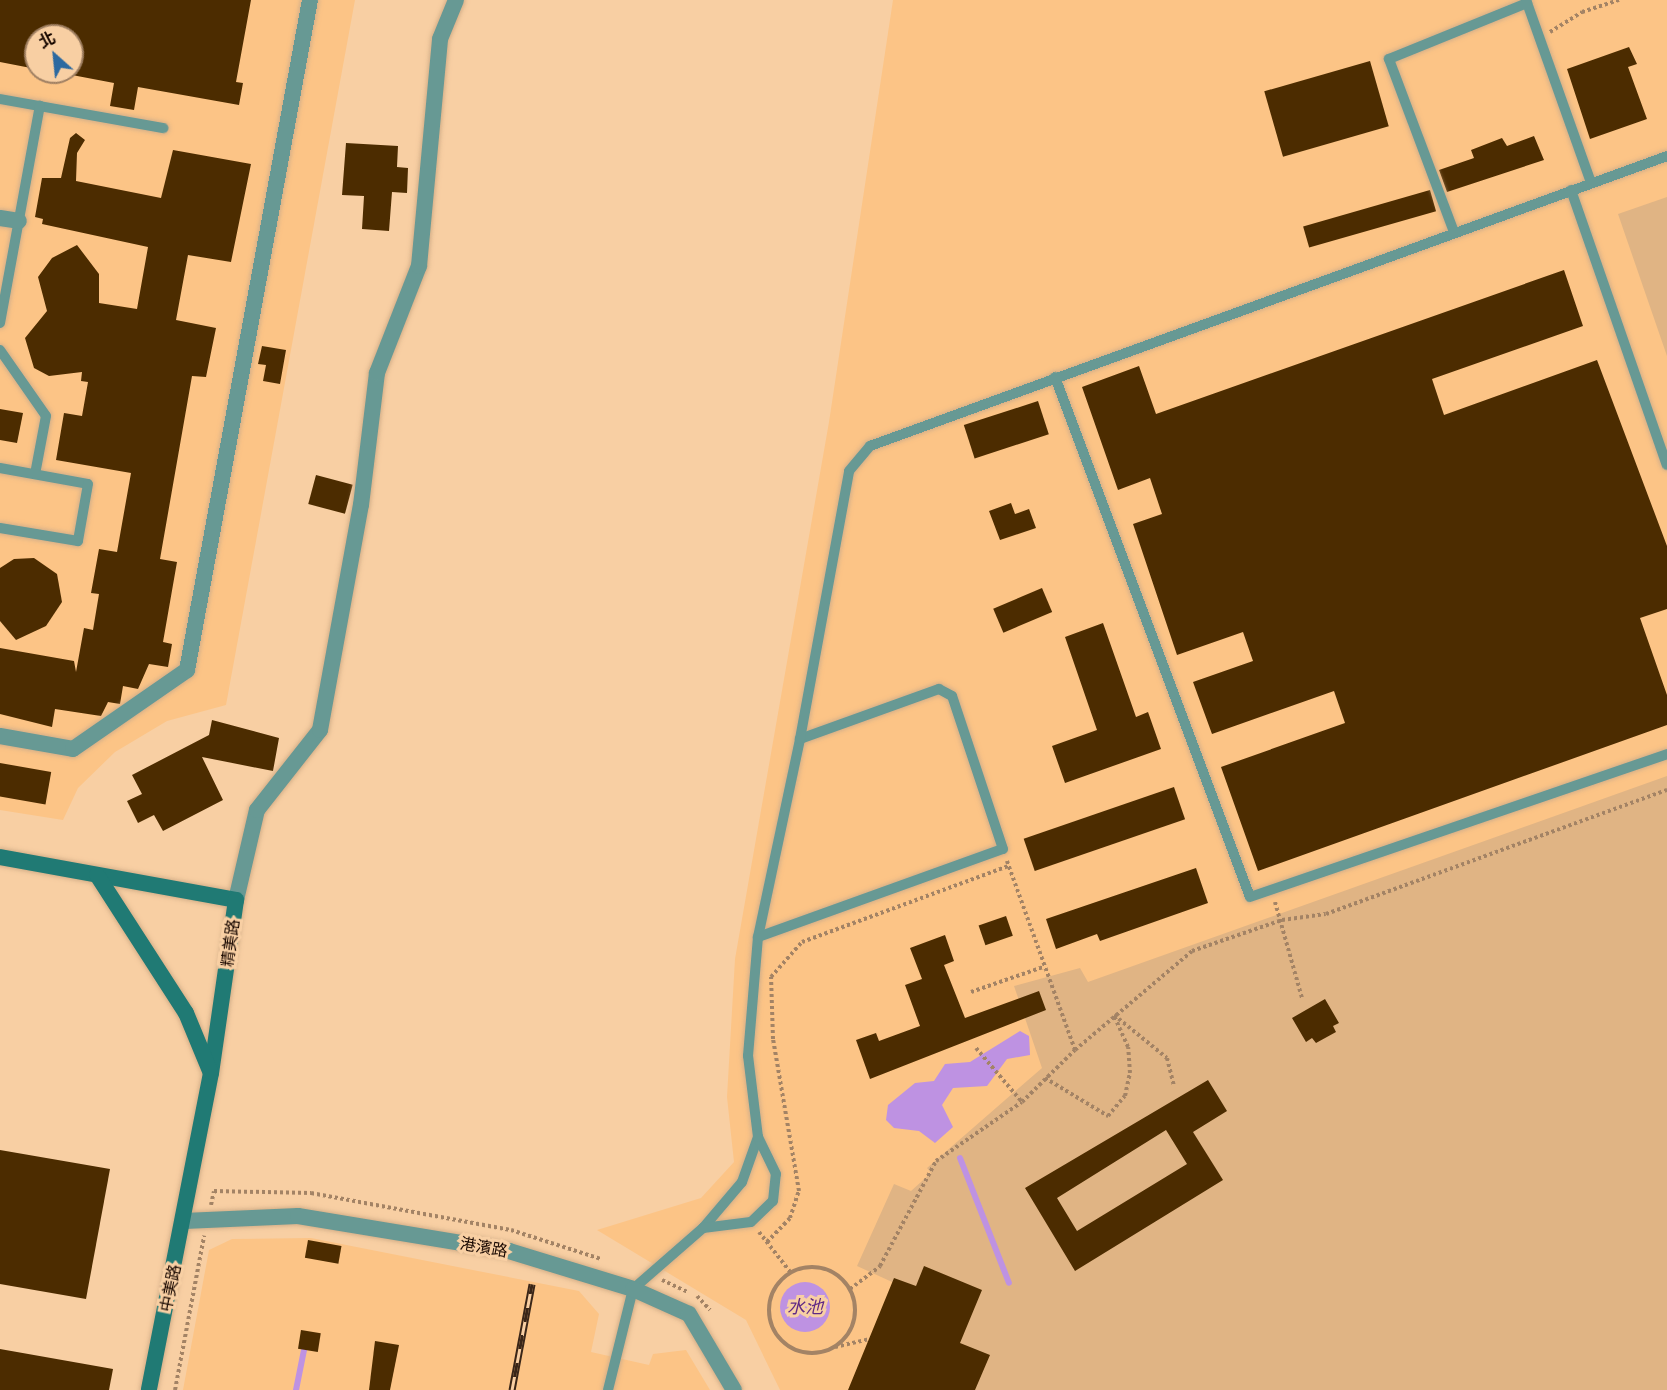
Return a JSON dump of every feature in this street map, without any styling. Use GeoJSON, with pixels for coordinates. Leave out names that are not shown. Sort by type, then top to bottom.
{"type":"FeatureCollection","features":[{"type":"Feature","properties":{"kind":"main road","name":"精美路"},"geometry":{"type":"LineString","coordinates":[[0,857],[236,900],[211,1073],[190,1187]]}},
{"type":"Feature","properties":{"kind":"main road"},"geometry":{"type":"LineString","coordinates":[[98,875],[186,1013],[211,1073]]}},
{"type":"Feature","properties":{"kind":"main road","name":"中美路"},"geometry":{"type":"LineString","coordinates":[[148,1390],[190,1187]]}},
{"type":"Feature","properties":{"kind":"street"},"geometry":{"type":"LineString","coordinates":[[0,736],[74,749],[187,670],[310,0]]}},
{"type":"Feature","properties":{"kind":"street"},"geometry":{"type":"LineString","coordinates":[[236,900],[257,810],[320,730],[361,505],[378,373],[419,266],[440,39],[456,0]]}},
{"type":"Feature","properties":{"kind":"street"},"geometry":{"type":"LineString","coordinates":[[0,218],[19,221]]}},
{"type":"Feature","properties":{"kind":"street","name":"港濱路"},"geometry":{"type":"LineString","coordinates":[[184,1221],[207,1223],[298,1216],[509,1251],[633,1289],[688,1314],[734,1390]]}},
{"type":"Feature","properties":{"kind":"lane"},"geometry":{"type":"LineString","coordinates":[[1454,232],[1389,59],[1526,2],[1591,183]]}},
{"type":"Feature","properties":{"kind":"lane"},"geometry":{"type":"LineString","coordinates":[[0,99],[163,128]]}},
{"type":"Feature","properties":{"kind":"lane"},"geometry":{"type":"LineString","coordinates":[[0,323],[40,106]]}},
{"type":"Feature","properties":{"kind":"lane"},"geometry":{"type":"LineString","coordinates":[[703,1228],[751,1222],[773,1201],[776,1174],[758,1137],[748,1056],[758,937],[800,739],[849,471],[870,446],[1667,156]]}},
{"type":"Feature","properties":{"kind":"lane"},"geometry":{"type":"LineString","coordinates":[[1571,190],[1667,465]]}},
{"type":"Feature","properties":{"kind":"lane"},"geometry":{"type":"LineString","coordinates":[[0,350],[46,416],[35,474]]}},
{"type":"Feature","properties":{"kind":"lane"},"geometry":{"type":"LineString","coordinates":[[1055,377],[1250,897],[1667,753]]}},
{"type":"Feature","properties":{"kind":"lane"},"geometry":{"type":"LineString","coordinates":[[0,468],[88,484],[78,542],[0,528]]}},
{"type":"Feature","properties":{"kind":"lane"},"geometry":{"type":"LineString","coordinates":[[758,937],[1003,849],[952,696],[939,689],[800,739]]}},
{"type":"Feature","properties":{"kind":"lane"},"geometry":{"type":"LineString","coordinates":[[608,1390],[620,1359],[633,1289],[703,1228],[742,1182],[758,1137]]}},
{"type":"Feature","properties":{"kind":"path"},"geometry":{"type":"LineString","coordinates":[[1540,38],[1582,12],[1620,0]]}},
{"type":"Feature","properties":{"kind":"path"},"geometry":{"type":"LineString","coordinates":[[850,1289],[880,1266],[936,1161],[1022,1102],[1114,1015],[1192,951],[1282,920],[1326,914],[1667,790]]}},
{"type":"Feature","properties":{"kind":"path"},"geometry":{"type":"LineString","coordinates":[[1003,849],[1043,967],[1075,1050]]}},
{"type":"Feature","properties":{"kind":"path"},"geometry":{"type":"LineString","coordinates":[[768,1242],[790,1218],[799,1191],[773,1039],[771,977],[802,942],[1009,866]]}},
{"type":"Feature","properties":{"kind":"path"},"geometry":{"type":"LineString","coordinates":[[1271,890],[1282,920],[1302,998]]}},
{"type":"Feature","properties":{"kind":"path"},"geometry":{"type":"LineString","coordinates":[[971,992],[1043,967]]}},
{"type":"Feature","properties":{"kind":"path"},"geometry":{"type":"LineString","coordinates":[[1045,1078],[1108,1116],[1125,1096],[1130,1073],[1128,1047],[1114,1015]]}},
{"type":"Feature","properties":{"kind":"path"},"geometry":{"type":"LineString","coordinates":[[1114,1015],[1167,1058],[1174,1086]]}},
{"type":"Feature","properties":{"kind":"path"},"geometry":{"type":"LineString","coordinates":[[976,1048],[1022,1102]]}},
{"type":"Feature","properties":{"kind":"path"},"geometry":{"type":"LineString","coordinates":[[176,1390],[214,1191]]}},
{"type":"Feature","properties":{"kind":"path"},"geometry":{"type":"LineString","coordinates":[[751,1222],[791,1273]]}},
{"type":"Feature","properties":{"kind":"path"},"geometry":{"type":"LineString","coordinates":[[834,1348],[854,1321],[850,1289],[824,1269],[791,1273],[770,1299],[774,1332],[801,1352],[834,1348],[869,1339]]}},
{"type":"Feature","properties":{"kind":"shaded area"},"geometry":{"type":"Polygon","coordinates":[[[0,0],[355,0],[226,705],[167,721],[115,752],[78,788],[63,820],[0,810],[0,0]]]}},
{"type":"Feature","properties":{"kind":"shaded area"},"geometry":{"type":"Polygon","coordinates":[[[893,0],[1667,0],[1667,1390],[780,1390],[746,1320],[597,1230],[701,1198],[734,1162],[727,1097],[735,959],[829,422],[893,0]]]}},
{"type":"Feature","properties":{"kind":"shaded area"},"geometry":{"type":"Polygon","coordinates":[[[1667,197],[1667,356],[1618,214],[1667,197]]]}},
{"type":"Feature","properties":{"kind":"shaded area"},"geometry":{"type":"Polygon","coordinates":[[[1667,776],[1667,1390],[947,1390],[947,1307],[857,1266],[894,1184],[911,1191],[931,1173],[927,1168],[1042,1068],[1014,986],[1080,968],[1088,982],[1667,776]]]}},
{"type":"Feature","properties":{"kind":"shaded area"},"geometry":{"type":"Polygon","coordinates":[[[311,1238],[579,1291],[599,1314],[591,1352],[649,1365],[653,1354],[686,1350],[710,1390],[183,1390],[209,1250],[232,1239],[311,1238]]]}},
{"type":"Feature","properties":{"kind":"water"},"geometry":{"type":"Polygon","coordinates":[[[1020,1031],[1029,1036],[1030,1055],[1007,1059],[987,1086],[953,1088],[942,1105],[953,1127],[935,1143],[919,1131],[894,1128],[886,1120],[888,1105],[915,1083],[934,1081],[945,1064],[970,1062],[1020,1031]]]}},
{"type":"Feature","properties":{"kind":"water","name":"水池"},"geometry":{"type":"Polygon","coordinates":[[[805,1282],[823,1289],[830,1307],[823,1325],[805,1332],[787,1325],[780,1307],[787,1289],[805,1282]]]}},
{"type":"Feature","properties":{"kind":"building"},"geometry":{"type":"Polygon","coordinates":[[[0,0],[251,0],[236,82],[243,83],[239,105],[138,87],[134,110],[110,106],[114,83],[84,77],[84,24],[24,24],[24,67],[0,62],[0,0]]]}},
{"type":"Feature","properties":{"kind":"building"},"geometry":{"type":"Polygon","coordinates":[[[1629,47],[1637,64],[1628,67],[1647,119],[1590,139],[1567,69],[1629,47]]]}},
{"type":"Feature","properties":{"kind":"building"},"geometry":{"type":"Polygon","coordinates":[[[1370,61],[1389,126],[1283,157],[1264,91],[1370,61]]]}},
{"type":"Feature","properties":{"kind":"building"},"geometry":{"type":"Polygon","coordinates":[[[76,133],[85,140],[77,153],[76,181],[161,198],[173,150],[251,164],[231,262],[188,255],[176,320],[216,328],[206,377],[192,376],[160,559],[177,562],[163,642],[172,644],[168,667],[149,664],[138,689],[123,686],[120,704],[108,702],[101,716],[55,709],[52,727],[0,714],[0,648],[74,661],[76,672],[84,628],[93,630],[99,594],[91,593],[99,549],[117,552],[131,473],[56,460],[64,413],[82,416],[88,382],[81,381],[82,372],[49,376],[34,368],[25,338],[47,311],[38,277],[52,258],[77,245],[99,274],[99,303],[137,309],[148,247],[42,224],[43,219],[35,217],[42,178],[61,178],[70,138],[76,133]]]}},
{"type":"Feature","properties":{"kind":"building"},"geometry":{"type":"Polygon","coordinates":[[[1534,136],[1544,160],[1447,192],[1439,170],[1474,158],[1471,150],[1502,138],[1507,146],[1534,136]]]}},
{"type":"Feature","properties":{"kind":"building"},"geometry":{"type":"Polygon","coordinates":[[[346,143],[398,146],[397,167],[408,168],[407,193],[392,192],[389,231],[362,229],[364,196],[342,195],[346,143]]]}},
{"type":"Feature","properties":{"kind":"building"},"geometry":{"type":"Polygon","coordinates":[[[1430,190],[1436,211],[1309,248],[1303,226],[1430,190]]]}},
{"type":"Feature","properties":{"kind":"building"},"geometry":{"type":"Polygon","coordinates":[[[1564,270],[1583,326],[1432,379],[1444,415],[1597,360],[1667,546],[1667,609],[1640,618],[1667,695],[1667,725],[1258,871],[1221,767],[1345,723],[1334,691],[1212,734],[1193,682],[1253,661],[1243,632],[1177,655],[1133,524],[1162,514],[1150,478],[1118,490],[1082,387],[1139,366],[1156,414],[1564,270]]]}},
{"type":"Feature","properties":{"kind":"building"},"geometry":{"type":"Polygon","coordinates":[[[262,346],[286,350],[280,384],[263,381],[266,365],[258,364],[262,346]]]}},
{"type":"Feature","properties":{"kind":"building"},"geometry":{"type":"Polygon","coordinates":[[[1038,401],[1049,434],[975,458],[964,425],[1038,401]]]}},
{"type":"Feature","properties":{"kind":"building"},"geometry":{"type":"Polygon","coordinates":[[[0,409],[23,413],[17,443],[0,440],[0,409]]]}},
{"type":"Feature","properties":{"kind":"building"},"geometry":{"type":"Polygon","coordinates":[[[316,475],[353,485],[345,514],[308,504],[316,475]]]}},
{"type":"Feature","properties":{"kind":"building"},"geometry":{"type":"Polygon","coordinates":[[[1011,503],[1015,514],[1029,509],[1036,528],[1000,540],[989,511],[1011,503]]]}},
{"type":"Feature","properties":{"kind":"building"},"geometry":{"type":"Polygon","coordinates":[[[34,558],[57,574],[62,602],[46,626],[16,640],[0,621],[0,568],[14,559],[34,558]]]}},
{"type":"Feature","properties":{"kind":"building"},"geometry":{"type":"Polygon","coordinates":[[[1042,588],[1052,612],[1003,633],[993,609],[1042,588]]]}},
{"type":"Feature","properties":{"kind":"building"},"geometry":{"type":"Polygon","coordinates":[[[1103,623],[1136,717],[1148,712],[1161,749],[1065,783],[1052,746],[1097,730],[1065,637],[1103,623]]]}},
{"type":"Feature","properties":{"kind":"building"},"geometry":{"type":"Polygon","coordinates":[[[212,720],[279,738],[273,771],[202,757],[223,800],[163,831],[154,815],[138,823],[127,801],[142,794],[132,775],[209,735],[212,720]]]}},
{"type":"Feature","properties":{"kind":"building"},"geometry":{"type":"Polygon","coordinates":[[[0,763],[51,772],[45,805],[0,797],[0,763]]]}},
{"type":"Feature","properties":{"kind":"building"},"geometry":{"type":"Polygon","coordinates":[[[1174,787],[1185,819],[1035,871],[1024,839],[1174,787]]]}},
{"type":"Feature","properties":{"kind":"building"},"geometry":{"type":"Polygon","coordinates":[[[1196,868],[1208,903],[1100,941],[1097,934],[1056,949],[1046,919],[1196,868]]]}},
{"type":"Feature","properties":{"kind":"building"},"geometry":{"type":"Polygon","coordinates":[[[1006,916],[1013,936],[985,945],[979,925],[1006,916]]]}},
{"type":"Feature","properties":{"kind":"building"},"geometry":{"type":"Polygon","coordinates":[[[945,935],[954,961],[944,965],[965,1018],[1039,991],[1046,1010],[870,1079],[856,1040],[876,1033],[879,1041],[920,1026],[905,985],[922,979],[910,948],[945,935]]]}},
{"type":"Feature","properties":{"kind":"building"},"geometry":{"type":"Polygon","coordinates":[[[1325,999],[1339,1023],[1333,1026],[1336,1032],[1316,1043],[1312,1038],[1306,1042],[1292,1018],[1325,999]]]}},
{"type":"Feature","properties":{"kind":"building"},"geometry":{"type":"Polygon","coordinates":[[[1208,1080],[1227,1111],[1193,1132],[1223,1180],[1075,1271],[1025,1188],[1208,1080]],[[1166,1130],[1057,1198],[1077,1231],[1187,1164],[1166,1130]]]}},
{"type":"Feature","properties":{"kind":"building"},"geometry":{"type":"Polygon","coordinates":[[[0,1150],[110,1169],[86,1299],[0,1284],[0,1150]]]}},
{"type":"Feature","properties":{"kind":"building"},"geometry":{"type":"Polygon","coordinates":[[[308,1240],[341,1246],[338,1264],[305,1258],[308,1240]]]}},
{"type":"Feature","properties":{"kind":"building"},"geometry":{"type":"Polygon","coordinates":[[[924,1266],[982,1290],[960,1343],[990,1355],[975,1390],[848,1390],[894,1278],[916,1286],[924,1266]]]}},
{"type":"Feature","properties":{"kind":"building"},"geometry":{"type":"Polygon","coordinates":[[[301,1330],[321,1333],[318,1352],[298,1349],[301,1330]]]}},
{"type":"Feature","properties":{"kind":"building"},"geometry":{"type":"Polygon","coordinates":[[[375,1341],[399,1345],[390,1390],[369,1390],[375,1341]]]}},
{"type":"Feature","properties":{"kind":"building"},"geometry":{"type":"Polygon","coordinates":[[[0,1349],[113,1369],[109,1390],[0,1390],[0,1349]]]}},
{"type":"Feature","properties":{"kind":"waterway"},"geometry":{"type":"LineString","coordinates":[[960,1158],[1009,1283]]}},
{"type":"Feature","properties":{"kind":"waterway"},"geometry":{"type":"LineString","coordinates":[[296,1390],[304,1350]]}},
{"type":"Feature","properties":{"kind":"railway"},"geometry":{"type":"LineString","coordinates":[[512,1390],[532,1284]]}}]}
